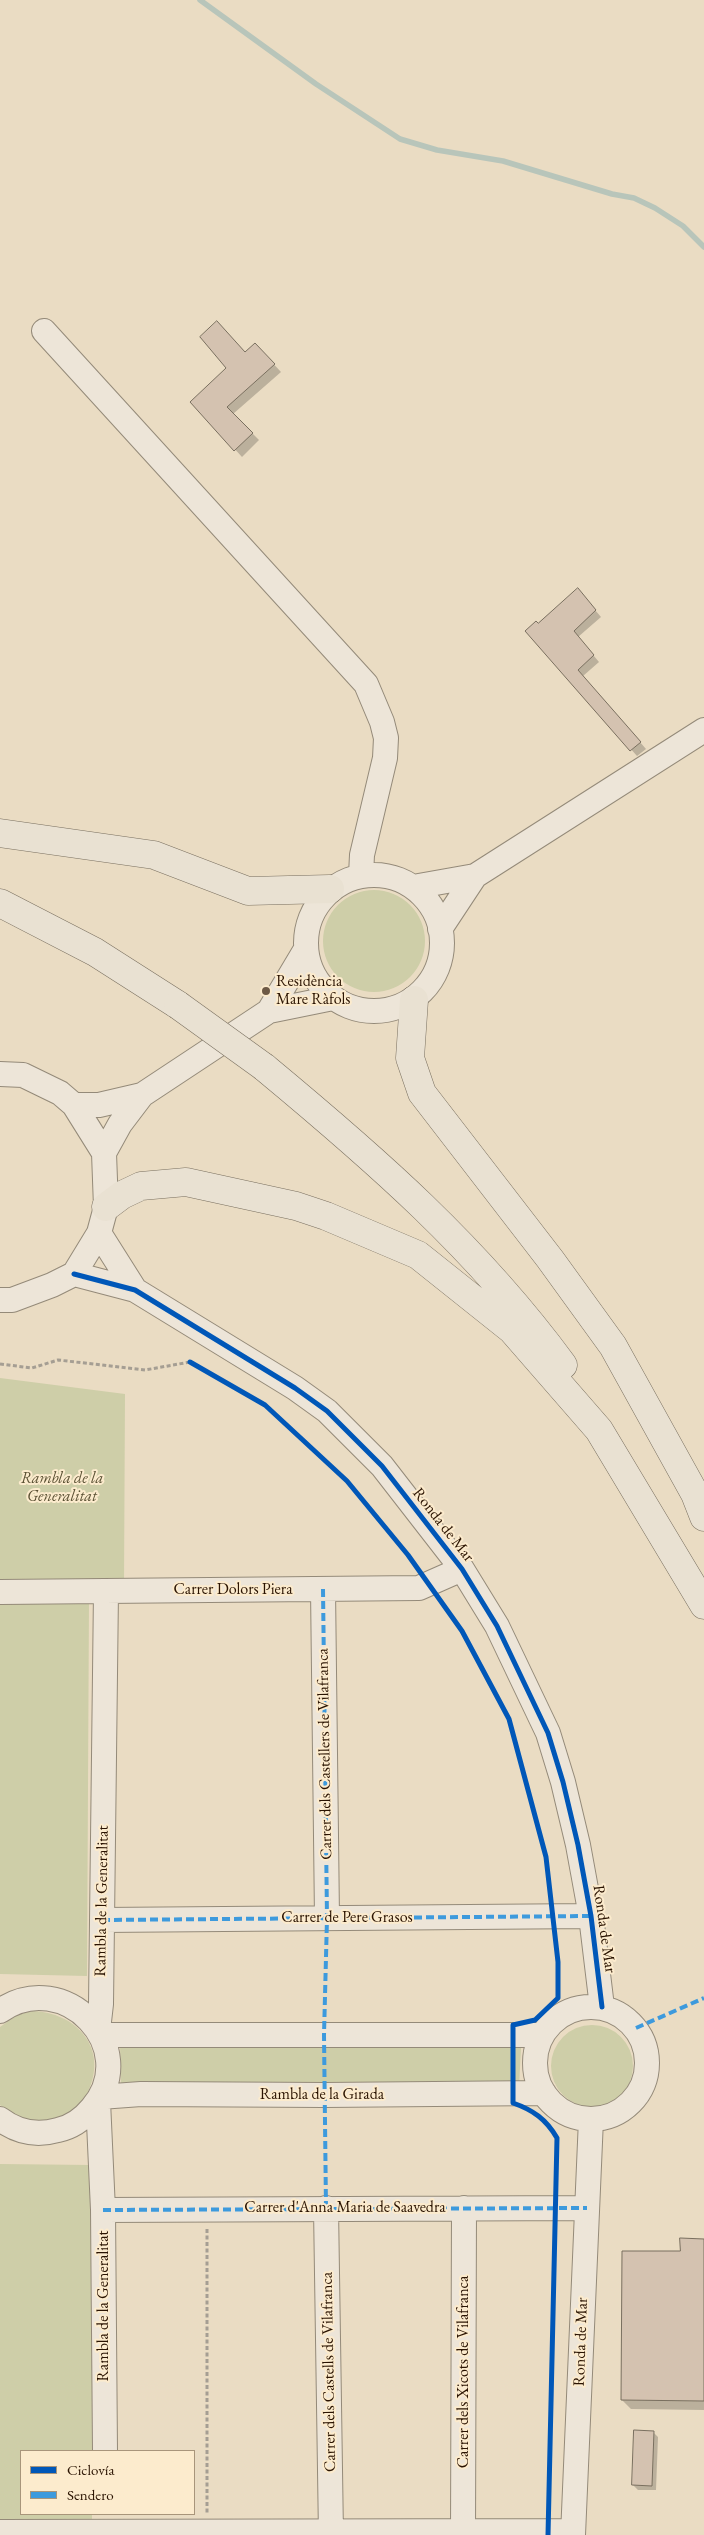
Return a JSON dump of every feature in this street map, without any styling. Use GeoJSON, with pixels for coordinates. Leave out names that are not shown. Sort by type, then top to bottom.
{"type":"FeatureCollection","features":[{"type":"Feature","properties":{"kind":"highway"},"geometry":{"type":"LineString","coordinates":[[0,832],[154,856],[248,891],[330,889]]}},
{"type":"Feature","properties":{"kind":"highway"},"geometry":{"type":"LineString","coordinates":[[0,902],[95,952],[178,1005],[264,1067],[379,1164],[464,1246],[534,1325],[644,1474],[704,1582]]}},
{"type":"Feature","properties":{"kind":"highway"},"geometry":{"type":"LineString","coordinates":[[414,1000],[410,1058],[422,1093],[550,1259],[613,1346],[695,1494],[704,1517]]}},
{"type":"Feature","properties":{"kind":"highway"},"geometry":{"type":"LineString","coordinates":[[106,1207],[122,1195],[140,1186],[186,1182],[296,1206],[326,1216],[418,1255],[512,1330],[599,1430],[704,1605]]}},
{"type":"Feature","properties":{"kind":"street"},"geometry":{"type":"LineString","coordinates":[[44,331],[366,684],[382,722],[386,738],[385,758],[362,855],[361,876]]}},
{"type":"Feature","properties":{"kind":"street"},"geometry":{"type":"LineString","coordinates":[[413,887],[475,876],[704,730]]}},
{"type":"Feature","properties":{"kind":"street"},"geometry":{"type":"LineString","coordinates":[[382,874],[398,878],[413,887],[431,907],[440,929],[442,944],[439,966],[428,985],[414,1000],[392,1010],[369,1012],[348,1007],[333,998],[320,986],[311,970],[306,949],[310,918],[318,902],[330,889],[346,880],[361,876],[382,874]]}},
{"type":"Feature","properties":{"kind":"street"},"geometry":{"type":"LineString","coordinates":[[440,929],[475,876]]}},
{"type":"Feature","properties":{"kind":"street"},"geometry":{"type":"LineString","coordinates":[[269,1011],[306,949]]}},
{"type":"Feature","properties":{"kind":"street"},"geometry":{"type":"LineString","coordinates":[[104,1153],[120,1124],[142,1095],[269,1011],[333,998]]}},
{"type":"Feature","properties":{"kind":"street"},"geometry":{"type":"LineString","coordinates":[[0,1074],[23,1075],[60,1093],[74,1105],[104,1153],[106,1207],[99,1233],[74,1274],[52,1285],[12,1300],[0,1300]]}},
{"type":"Feature","properties":{"kind":"street"},"geometry":{"type":"LineString","coordinates":[[74,1105],[100,1105],[142,1095]]}},
{"type":"Feature","properties":{"kind":"street","name":"Ronda de Mar"},"geometry":{"type":"LineString","coordinates":[[99,1233],[135,1290]]}},
{"type":"Feature","properties":{"kind":"street","name":"Ronda de Mar"},"geometry":{"type":"LineString","coordinates":[[74,1274],[135,1290],[294,1388],[326,1411],[382,1466],[462,1569],[497,1626],[548,1732],[563,1782],[578,1845],[591,1916],[602,2007]]}},
{"type":"Feature","properties":{"kind":"street","name":"Carrer Dolors Piera"},"geometry":{"type":"LineString","coordinates":[[0,1592],[419,1588],[462,1569]]}},
{"type":"Feature","properties":{"kind":"street","name":"Carrer dels Castellers de Vilafranca"},"geometry":{"type":"LineString","coordinates":[[323,1589],[326,1918]]}},
{"type":"Feature","properties":{"kind":"street","name":"Rambla de la Generalitat"},"geometry":{"type":"LineString","coordinates":[[100,2033],[106,1591]]}},
{"type":"Feature","properties":{"kind":"street","name":"Carrer de Pere Grasos"},"geometry":{"type":"LineString","coordinates":[[102,1920],[591,1916]]}},
{"type":"Feature","properties":{"kind":"street"},"geometry":{"type":"LineString","coordinates":[[0,2011],[9,2005],[28,1998],[48,1998],[68,2003],[80,2011],[100,2033],[108,2065],[106,2081],[99,2099],[84,2117],[67,2128],[48,2133],[28,2132],[8,2126],[0,2120]]}},
{"type":"Feature","properties":{"kind":"street"},"geometry":{"type":"LineString","coordinates":[[584,2006],[602,2007],[626,2018],[636,2028],[644,2043],[648,2061],[645,2079],[638,2095],[625,2108],[609,2117],[591,2119],[564,2112],[544,2093],[537,2079],[535,2064],[537,2049],[542,2035],[553,2021],[568,2012],[584,2006]]}},
{"type":"Feature","properties":{"kind":"street"},"geometry":{"type":"LineString","coordinates":[[100,2033],[542,2035]]}},
{"type":"Feature","properties":{"kind":"street","name":"Rambla de la Girada"},"geometry":{"type":"LineString","coordinates":[[99,2099],[141,2094],[544,2093]]}},
{"type":"Feature","properties":{"kind":"street","name":"Rambla de la Generalitat"},"geometry":{"type":"LineString","coordinates":[[99,2099],[103,2210],[105,2450]]}},
{"type":"Feature","properties":{"kind":"street","name":"Ronda de Mar"},"geometry":{"type":"LineString","coordinates":[[573,2533],[591,2119]]}},
{"type":"Feature","properties":{"kind":"street","name":"Carrer d'Anna Maria de Saavedra"},"geometry":{"type":"LineString","coordinates":[[103,2210],[207,2208],[587,2208]]}},
{"type":"Feature","properties":{"kind":"street","name":"Carrer dels Castells de Vilafranca"},"geometry":{"type":"LineString","coordinates":[[326,2208],[331,2533]]}},
{"type":"Feature","properties":{"kind":"street","name":"Carrer dels Xicots de Vilafranca"},"geometry":{"type":"LineString","coordinates":[[463,2533],[464,2208]]}},
{"type":"Feature","properties":{"kind":"street"},"geometry":{"type":"LineString","coordinates":[[0,2532],[105,2527],[207,2532],[573,2533]]}},
{"type":"Feature","properties":{"kind":"path"},"geometry":{"type":"LineString","coordinates":[[0,1364],[32,1368],[58,1360],[145,1370],[190,1362],[198,1367]]}},
{"type":"Feature","properties":{"kind":"path"},"geometry":{"type":"LineString","coordinates":[[207,2208],[207,2532]]}},
{"type":"Feature","properties":{"kind":"green space"},"geometry":{"type":"Polygon","coordinates":[[[374,890],[393,894],[410,905],[421,922],[425,941],[421,960],[410,977],[393,988],[374,992],[355,988],[338,977],[327,960],[323,941],[327,922],[338,905],[355,894],[374,890]]]}},
{"type":"Feature","properties":{"kind":"green space","name":"Rambla de la Generalitat"},"geometry":{"type":"Polygon","coordinates":[[[0,1378],[125,1394],[124,1584],[0,1586],[0,1378]]]}},
{"type":"Feature","properties":{"kind":"green space"},"geometry":{"type":"Polygon","coordinates":[[[89,1599],[87,1976],[0,1974],[0,1600],[89,1599]]]}},
{"type":"Feature","properties":{"kind":"green space"},"geometry":{"type":"Polygon","coordinates":[[[32,2011],[48,2013],[75,2025],[91,2047],[94,2061],[93,2076],[88,2092],[80,2103],[71,2112],[47,2120],[22,2118],[0,2105],[0,2027],[17,2015],[32,2011]]]}},
{"type":"Feature","properties":{"kind":"green space"},"geometry":{"type":"Polygon","coordinates":[[[584,2025],[600,2025],[615,2032],[626,2043],[633,2058],[630,2082],[621,2095],[600,2107],[584,2107],[569,2100],[558,2089],[551,2074],[551,2058],[558,2043],[569,2032],[584,2025]]]}},
{"type":"Feature","properties":{"kind":"green space"},"geometry":{"type":"Polygon","coordinates":[[[120,2045],[521,2048],[519,2088],[121,2089],[120,2045]]]}},
{"type":"Feature","properties":{"kind":"green space"},"geometry":{"type":"Polygon","coordinates":[[[0,2164],[92,2165],[92,2450],[20,2450],[20,2515],[92,2515],[92,2521],[0,2523],[0,2164]]]}},
{"type":"Feature","properties":{"kind":"building"},"geometry":{"type":"Polygon","coordinates":[[[217,321],[245,352],[255,343],[275,364],[227,407],[253,433],[234,451],[190,402],[226,368],[200,337],[217,321]]]}},
{"type":"Feature","properties":{"kind":"building"},"geometry":{"type":"Polygon","coordinates":[[[578,588],[596,610],[574,631],[594,655],[578,670],[641,742],[630,751],[525,631],[536,621],[538,623],[578,588]]]}},
{"type":"Feature","properties":{"kind":"building"},"geometry":{"type":"Polygon","coordinates":[[[680,2238],[704,2239],[704,2401],[621,2400],[622,2251],[680,2251],[680,2238]]]}},
{"type":"Feature","properties":{"kind":"building"},"geometry":{"type":"Polygon","coordinates":[[[634,2430],[654,2431],[652,2486],[632,2485],[634,2430]]]}},
{"type":"Feature","properties":{"kind":"waterway"},"geometry":{"type":"LineString","coordinates":[[200,0],[316,84],[400,139],[437,150],[503,161],[612,194],[634,198],[655,208],[683,226],[704,247]]}},
{"type":"Feature","properties":{"kind":"marked path"},"geometry":{"type":"LineString","coordinates":[[323,1589],[327,1918],[324,2035],[326,2208]]}},
{"type":"Feature","properties":{"kind":"marked path"},"geometry":{"type":"LineString","coordinates":[[102,1920],[591,1916]]}},
{"type":"Feature","properties":{"kind":"marked path"},"geometry":{"type":"LineString","coordinates":[[636,2028],[704,1998]]}},
{"type":"Feature","properties":{"kind":"marked path"},"geometry":{"type":"LineString","coordinates":[[103,2210],[587,2208]]}},
{"type":"Feature","properties":{"kind":"cycle path"},"geometry":{"type":"LineString","coordinates":[[74,1274],[135,1290],[295,1388],[327,1411],[382,1466],[462,1569],[497,1626],[548,1733],[563,1782],[578,1845],[591,1916],[602,2007]]}},
{"type":"Feature","properties":{"kind":"cycle path"},"geometry":{"type":"LineString","coordinates":[[190,1362],[265,1405],[347,1481],[408,1555],[462,1631],[509,1719],[546,1857],[558,1962],[558,1998],[535,2020],[513,2025],[513,2103],[538,2116],[557,2138],[548,2535]]}},
{"type":"Feature","properties":{"kind":"place","name":"Residència Mare Ràfols"},"geometry":{"type":"Point","coordinates":[266,991]}}]}
